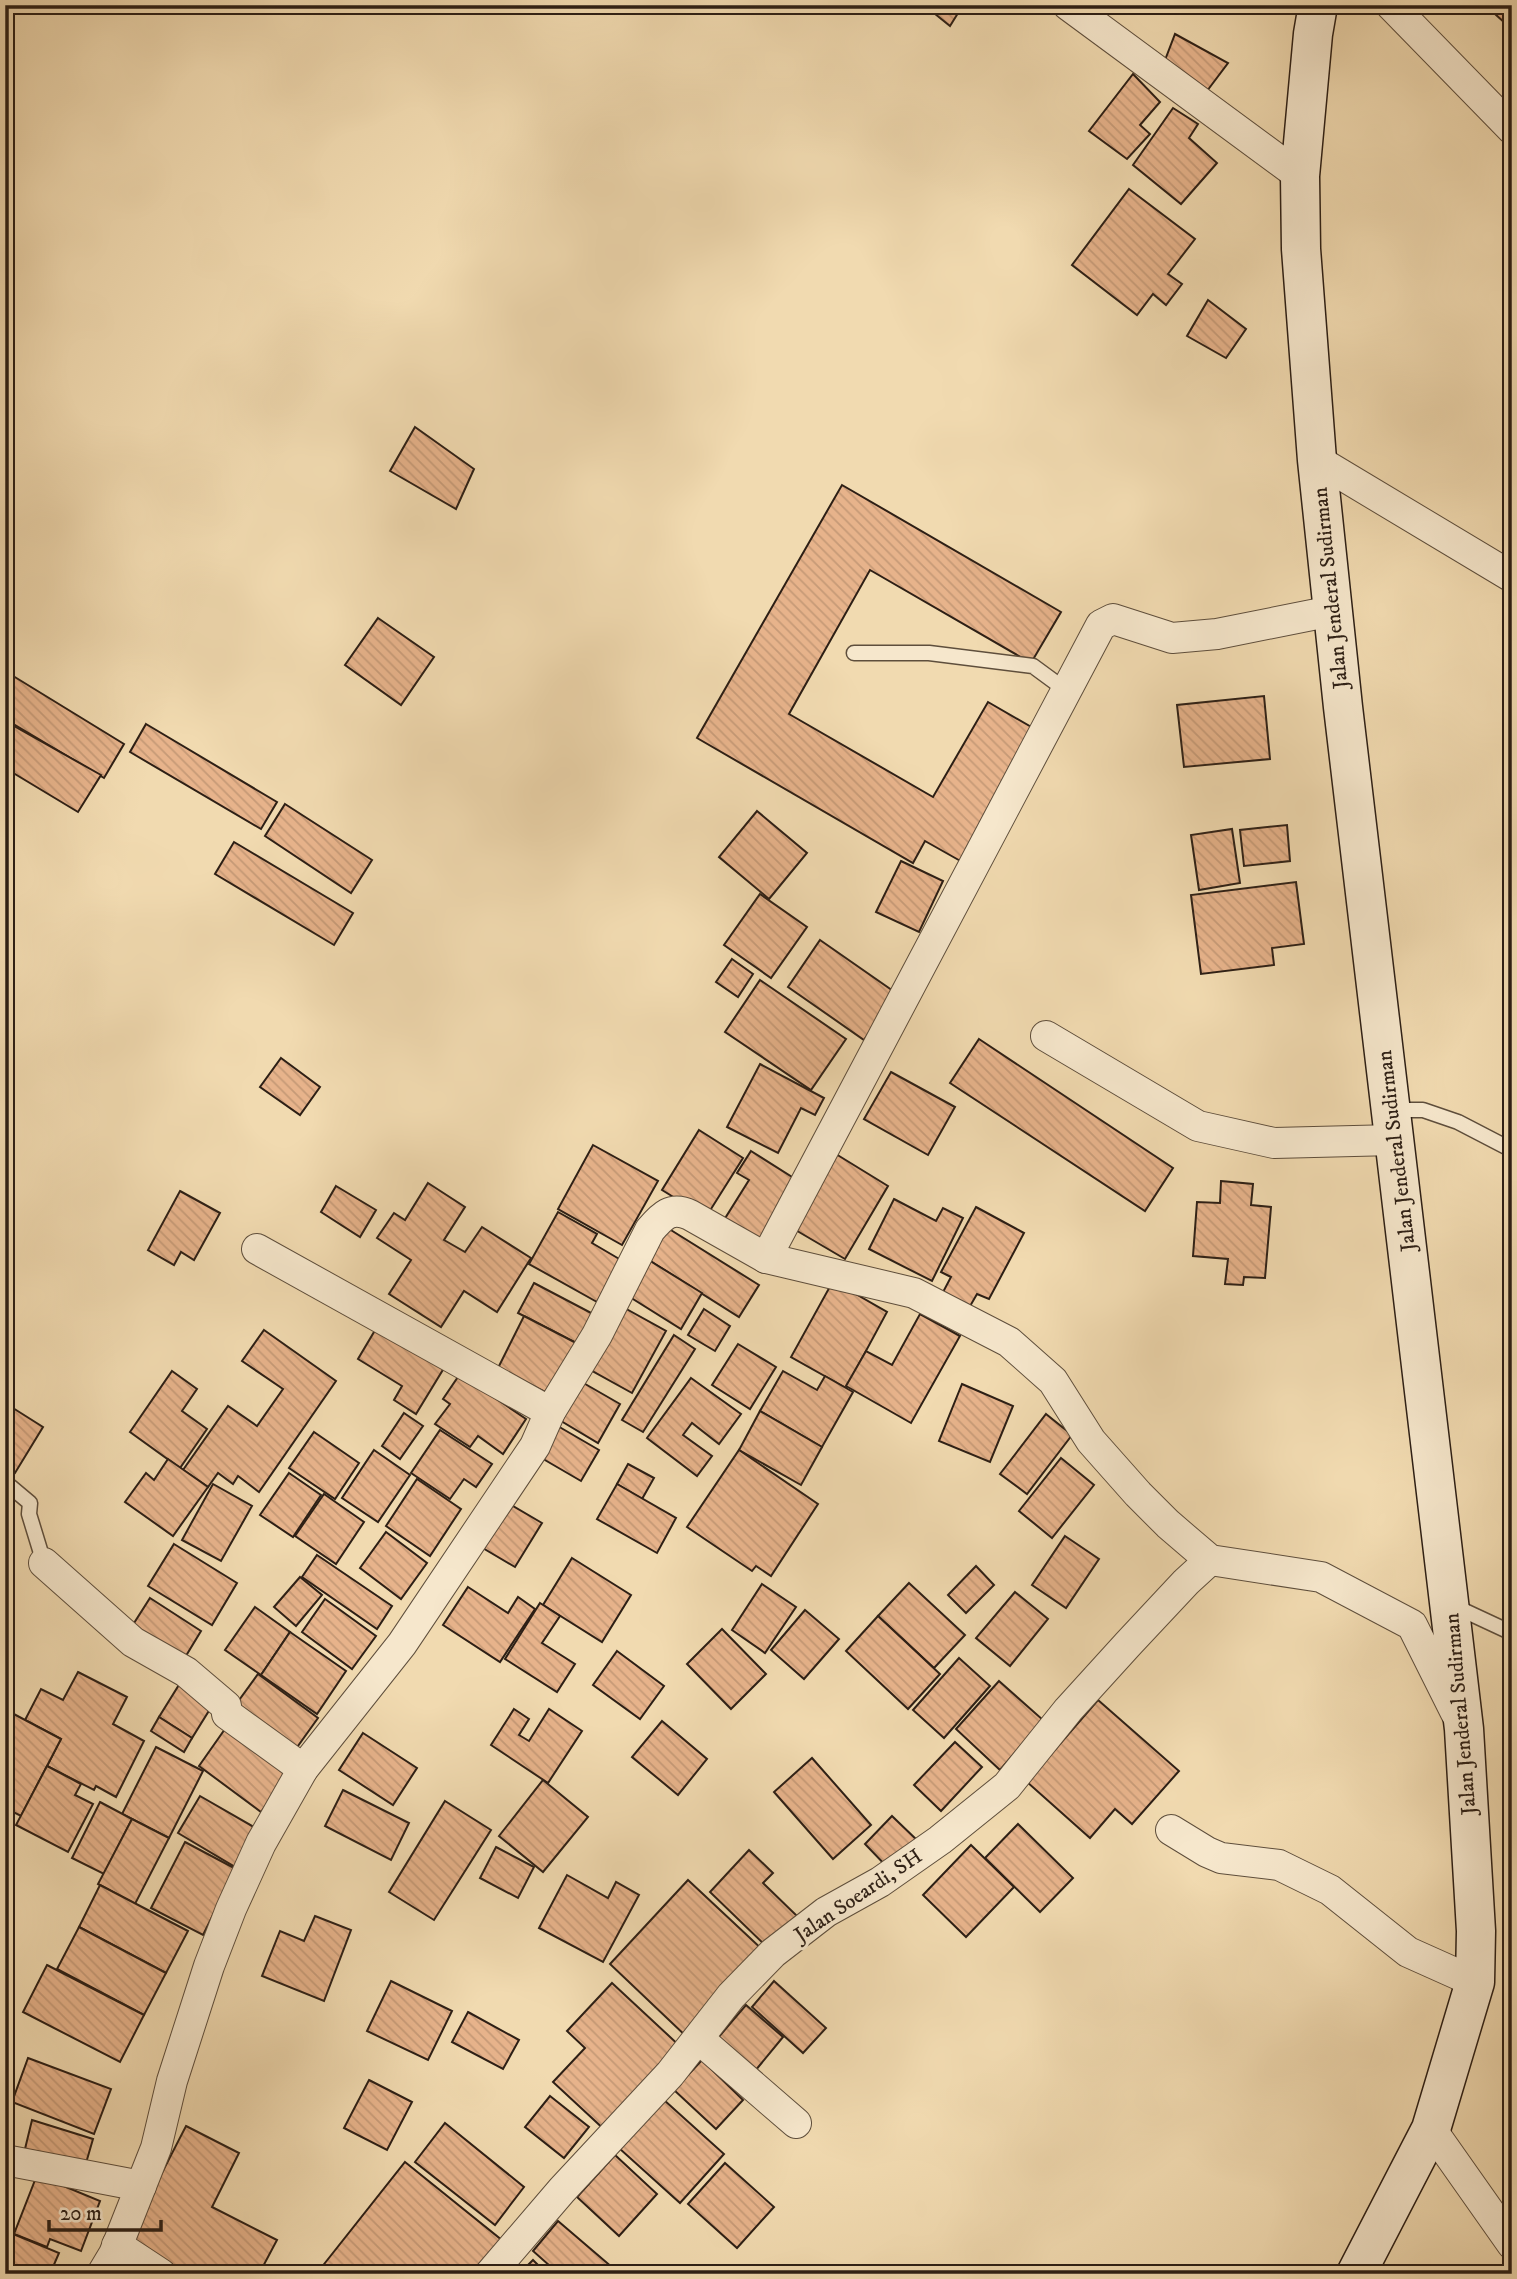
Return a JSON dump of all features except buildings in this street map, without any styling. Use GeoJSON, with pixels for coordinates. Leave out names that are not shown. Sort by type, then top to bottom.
{"type":"FeatureCollection","features":[{"type":"Feature","properties":{"kind":"main road","name":"Jalan Jenderal Sudirman"},"geometry":{"type":"LineString","coordinates":[[1318,5],[1300,176],[1301,249],[1317,460],[1332,611],[1464,1729],[1476,1931],[1475,1982],[1431,2129],[1356,2274]]}},
{"type":"Feature","properties":{"kind":"street"},"geometry":{"type":"LineString","coordinates":[[1068,5],[1300,176]]}},
{"type":"Feature","properties":{"kind":"street"},"geometry":{"type":"LineString","coordinates":[[1391,5],[1512,129]]}},
{"type":"Feature","properties":{"kind":"street"},"geometry":{"type":"LineString","coordinates":[[1317,460],[1512,577]]}},
{"type":"Feature","properties":{"kind":"street"},"geometry":{"type":"LineString","coordinates":[[766,1258],[1101,625],[1113,619],[1172,638],[1217,634],[1332,611]]}},
{"type":"Feature","properties":{"kind":"street"},"geometry":{"type":"LineString","coordinates":[[1046,1037],[1198,1126],[1274,1143],[1393,1125]]}},
{"type":"Feature","properties":{"kind":"street"},"geometry":{"type":"LineString","coordinates":[[102,2274],[117,2245],[156,2148],[172,2081],[209,1966],[261,1843],[303,1769],[402,1644],[535,1446],[550,1412],[597,1335],[650,1230],[661,1217],[672,1211],[681,1211],[766,1258],[914,1293],[1009,1342],[1053,1381],[1091,1441],[1138,1494],[1210,1560],[1321,1577],[1412,1625],[1464,1729]]}},
{"type":"Feature","properties":{"kind":"street"},"geometry":{"type":"LineString","coordinates":[[257,1249],[550,1412]]}},
{"type":"Feature","properties":{"kind":"street","name":"Jalan Soeardi, SH"},"geometry":{"type":"LineString","coordinates":[[490,2274],[562,2190],[670,2074],[731,1996],[773,1953],[826,1912],[880,1882],[940,1840],[1007,1786],[1068,1710],[1186,1582],[1210,1560]]}},
{"type":"Feature","properties":{"kind":"street"},"geometry":{"type":"LineString","coordinates":[[44,1563],[133,1642],[186,1672],[226,1706],[227,1714],[303,1769]]}},
{"type":"Feature","properties":{"kind":"street"},"geometry":{"type":"LineString","coordinates":[[1171,1830],[1221,1858],[1279,1865],[1310,1880],[1330,1891],[1408,1952],[1475,1982]]}},
{"type":"Feature","properties":{"kind":"street"},"geometry":{"type":"LineString","coordinates":[[699,2039],[796,2123]]}},
{"type":"Feature","properties":{"kind":"street"},"geometry":{"type":"LineString","coordinates":[[1431,2129],[1512,2244]]}},
{"type":"Feature","properties":{"kind":"street"},"geometry":{"type":"LineString","coordinates":[[5,2160],[141,2186]]}},
{"type":"Feature","properties":{"kind":"street"},"geometry":{"type":"LineString","coordinates":[[117,2245],[161,2274]]}},
{"type":"Feature","properties":{"kind":"lane"},"geometry":{"type":"LineString","coordinates":[[854,653],[929,653],[1033,666],[1067,691]]}},
{"type":"Feature","properties":{"kind":"lane"},"geometry":{"type":"LineString","coordinates":[[1393,1125],[1423,1110],[1458,1122],[1512,1150]]}},
{"type":"Feature","properties":{"kind":"lane"},"geometry":{"type":"LineString","coordinates":[[5,1482],[30,1503],[29,1514],[44,1563]]}},
{"type":"Feature","properties":{"kind":"lane"},"geometry":{"type":"LineString","coordinates":[[1449,1604],[1512,1633]]}}]}
